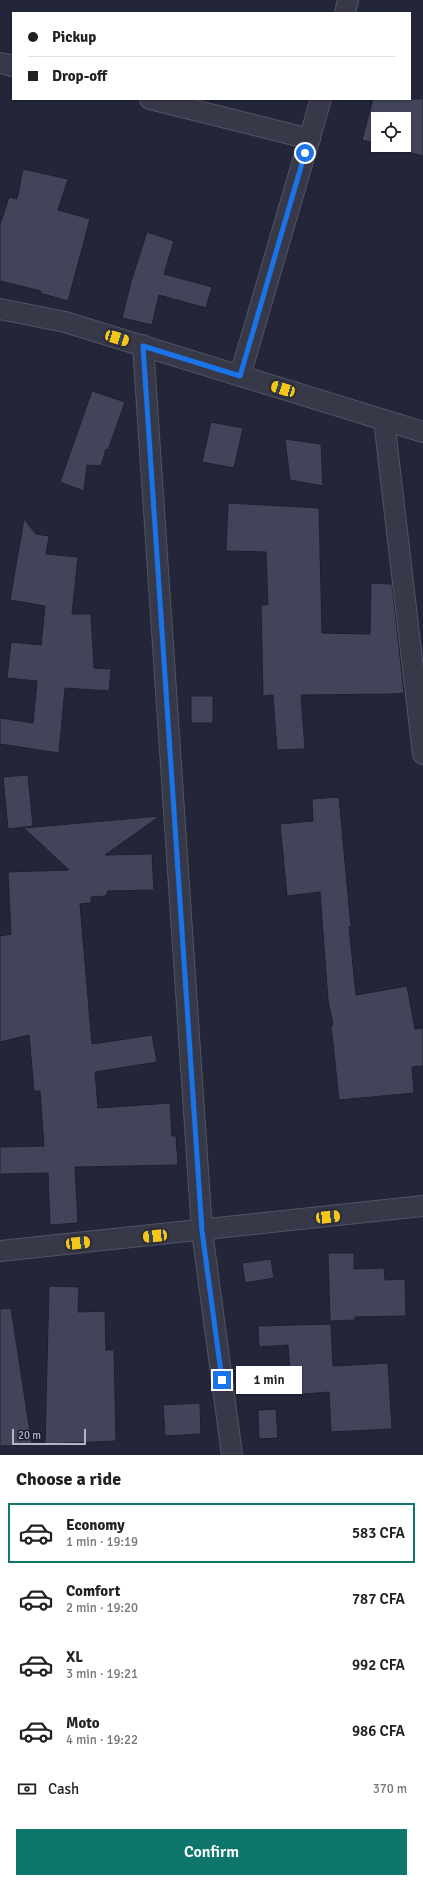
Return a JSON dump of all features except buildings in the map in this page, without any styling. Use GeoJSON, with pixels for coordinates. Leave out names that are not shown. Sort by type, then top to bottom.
{"type":"FeatureCollection","features":[{"type":"Feature","properties":{"kind":"street"},"geometry":{"type":"LineString","coordinates":[[344,12],[348,0]]}},
{"type":"Feature","properties":{"kind":"street"},"geometry":{"type":"LineString","coordinates":[[0,64],[12,66]]}},
{"type":"Feature","properties":{"kind":"street"},"geometry":{"type":"LineString","coordinates":[[154,100],[310,138]]}},
{"type":"Feature","properties":{"kind":"street"},"geometry":{"type":"LineString","coordinates":[[240,376],[320,100]]}},
{"type":"Feature","properties":{"kind":"street"},"geometry":{"type":"LineString","coordinates":[[0,309],[65,322],[423,432]]}},
{"type":"Feature","properties":{"kind":"street"},"geometry":{"type":"LineString","coordinates":[[143,346],[202,1231],[232,1455]]}},
{"type":"Feature","properties":{"kind":"street"},"geometry":{"type":"LineString","coordinates":[[384,420],[423,754]]}},
{"type":"Feature","properties":{"kind":"street"},"geometry":{"type":"LineString","coordinates":[[0,1251],[202,1231],[423,1206]]}},
{"type":"Feature","properties":{"kind":"route"},"geometry":{"type":"LineString","coordinates":[[222,1380],[202,1231],[143,346],[240,376],[305,153]]}}]}
